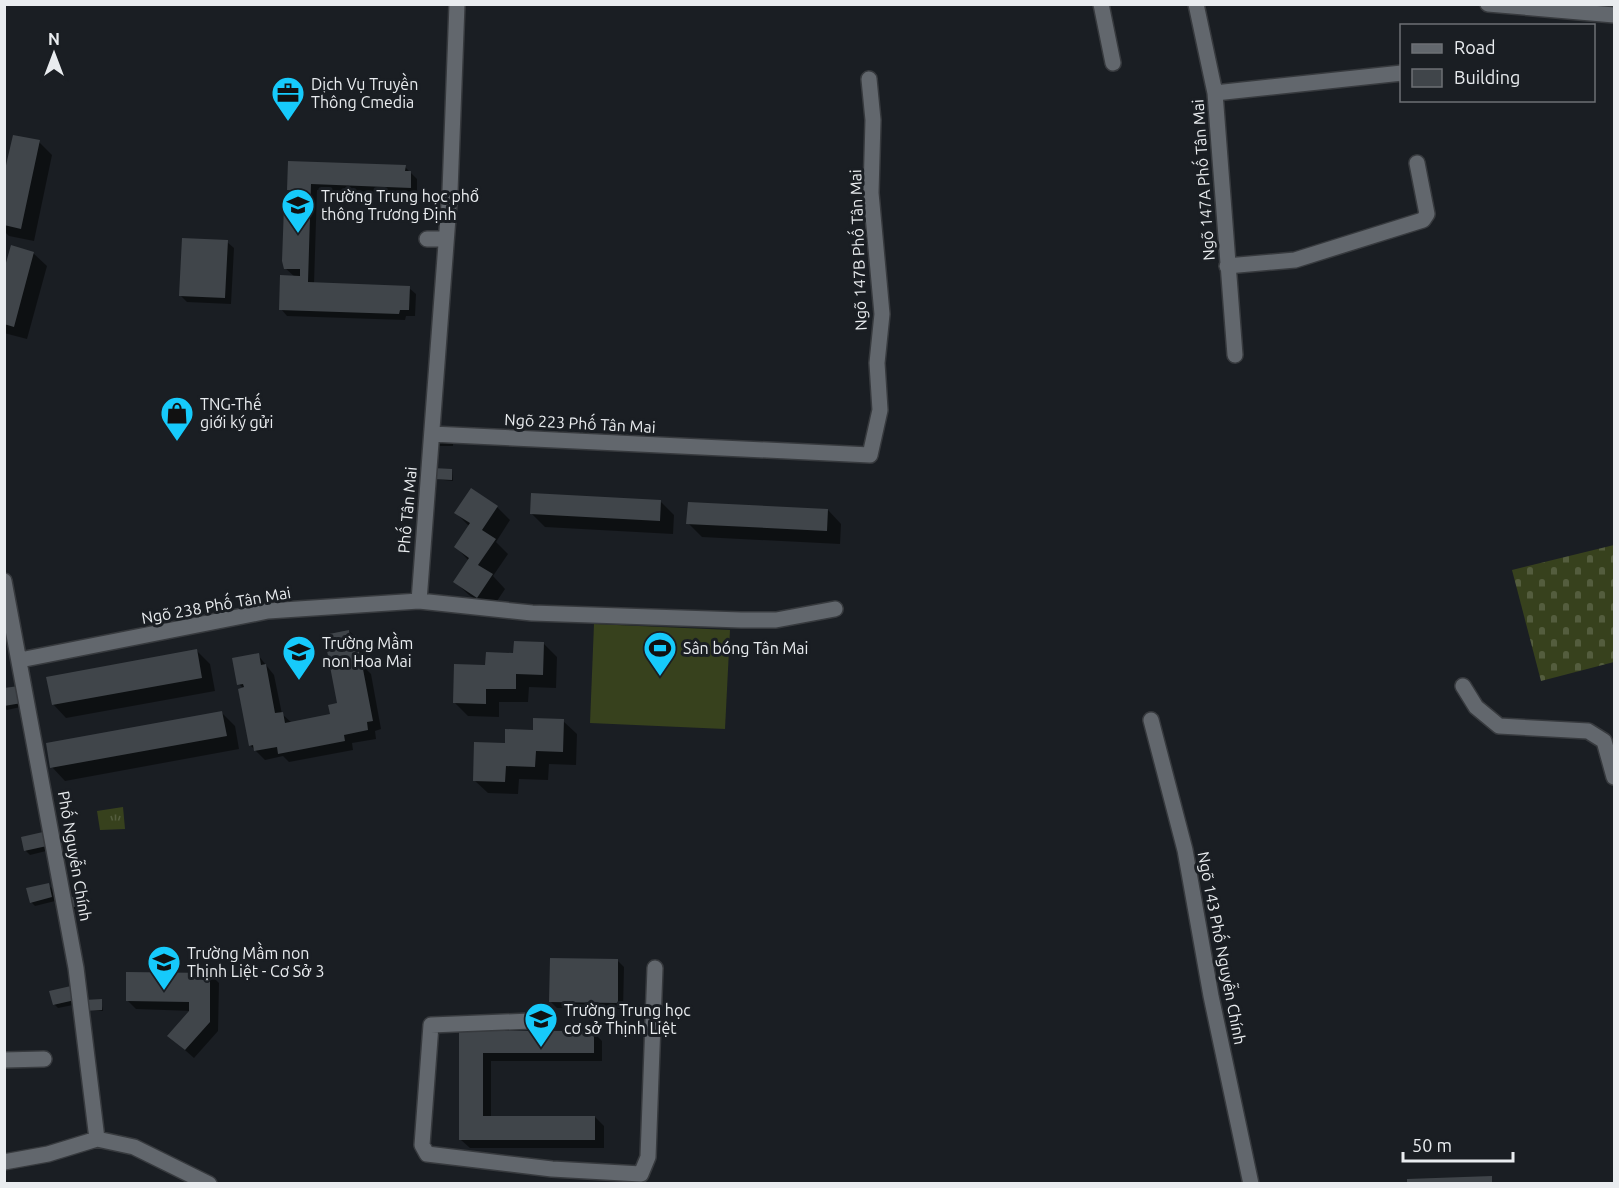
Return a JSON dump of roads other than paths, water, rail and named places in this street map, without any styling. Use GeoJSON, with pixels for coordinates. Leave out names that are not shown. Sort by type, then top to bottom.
{"type":"FeatureCollection","features":[{"type":"Feature","properties":{"kind":"street","name":"Phố Tân Mai"},"geometry":{"type":"LineString","coordinates":[[419,601],[446,239],[457,4]]}},
{"type":"Feature","properties":{"kind":"street"},"geometry":{"type":"LineString","coordinates":[[1101,4],[1113,63]]}},
{"type":"Feature","properties":{"kind":"street","name":"Ngõ 147A Phố Tân Mai"},"geometry":{"type":"LineString","coordinates":[[1196,4],[1215,93],[1235,355]]}},
{"type":"Feature","properties":{"kind":"street"},"geometry":{"type":"LineString","coordinates":[[1488,4],[1614,15]]}},
{"type":"Feature","properties":{"kind":"street"},"geometry":{"type":"LineString","coordinates":[[1215,93],[1400,73]]}},
{"type":"Feature","properties":{"kind":"street","name":"Ngõ 147B Phố Tân Mai"},"geometry":{"type":"LineString","coordinates":[[727,449],[870,455],[880,410],[877,363],[882,314],[871,193],[873,120],[869,79]]}},
{"type":"Feature","properties":{"kind":"street"},"geometry":{"type":"LineString","coordinates":[[1227,266],[1295,260],[1423,220],[1427,214],[1417,163]]}},
{"type":"Feature","properties":{"kind":"street"},"geometry":{"type":"LineString","coordinates":[[427,239],[446,239]]}},
{"type":"Feature","properties":{"kind":"street","name":"Ngõ 223 Phố Tân Mai"},"geometry":{"type":"LineString","coordinates":[[432,434],[727,449]]}},
{"type":"Feature","properties":{"kind":"street","name":"Phố Nguyễn Chính"},"geometry":{"type":"LineString","coordinates":[[4,581],[76,968],[97,1139]]}},
{"type":"Feature","properties":{"kind":"street"},"geometry":{"type":"LineString","coordinates":[[419,601],[531,613],[741,620],[776,620],[835,609]]}},
{"type":"Feature","properties":{"kind":"street","name":"Ngõ 238 Phố Tân Mai"},"geometry":{"type":"LineString","coordinates":[[20,660],[268,611],[419,601]]}},
{"type":"Feature","properties":{"kind":"street"},"geometry":{"type":"LineString","coordinates":[[1463,687],[1476,707],[1499,726],[1588,731],[1604,741],[1611,758],[1614,777]]}},
{"type":"Feature","properties":{"kind":"street","name":"Ngõ 143 Phố Nguyễn Chính"},"geometry":{"type":"LineString","coordinates":[[1151,720],[1185,850],[1211,996],[1251,1184]]}},
{"type":"Feature","properties":{"kind":"street"},"geometry":{"type":"LineString","coordinates":[[531,1021],[431,1025],[422,1145],[427,1154],[552,1169],[641,1174],[648,1157],[655,968]]}},
{"type":"Feature","properties":{"kind":"street"},"geometry":{"type":"LineString","coordinates":[[4,1060],[44,1059]]}},
{"type":"Feature","properties":{"kind":"street"},"geometry":{"type":"LineString","coordinates":[[4,1162],[48,1154],[97,1139],[134,1147],[209,1184]]}},
{"type":"Feature","properties":{"kind":"place","name":"Dịch Vụ Truyền Thông Cmedia"},"geometry":{"type":"Point","coordinates":[288,122]}},
{"type":"Feature","properties":{"kind":"place","name":"Trường Trung học phổ thông Trương Định"},"geometry":{"type":"Point","coordinates":[298,234]}},
{"type":"Feature","properties":{"kind":"place","name":"TNG-Thế giới ký gửi"},"geometry":{"type":"Point","coordinates":[177,442]}},
{"type":"Feature","properties":{"kind":"place","name":"Sân bóng Tân Mai"},"geometry":{"type":"Point","coordinates":[660,677]}},
{"type":"Feature","properties":{"kind":"place","name":"Trường Mầm non Hoa Mai"},"geometry":{"type":"Point","coordinates":[299,681]}},
{"type":"Feature","properties":{"kind":"place","name":"Trường Mầm non Thịnh Liệt - Cơ Sở 3"},"geometry":{"type":"Point","coordinates":[164,991]}},
{"type":"Feature","properties":{"kind":"place","name":"Trường Trung học cơ sở Thịnh Liệt"},"geometry":{"type":"Point","coordinates":[541,1048]}}]}
